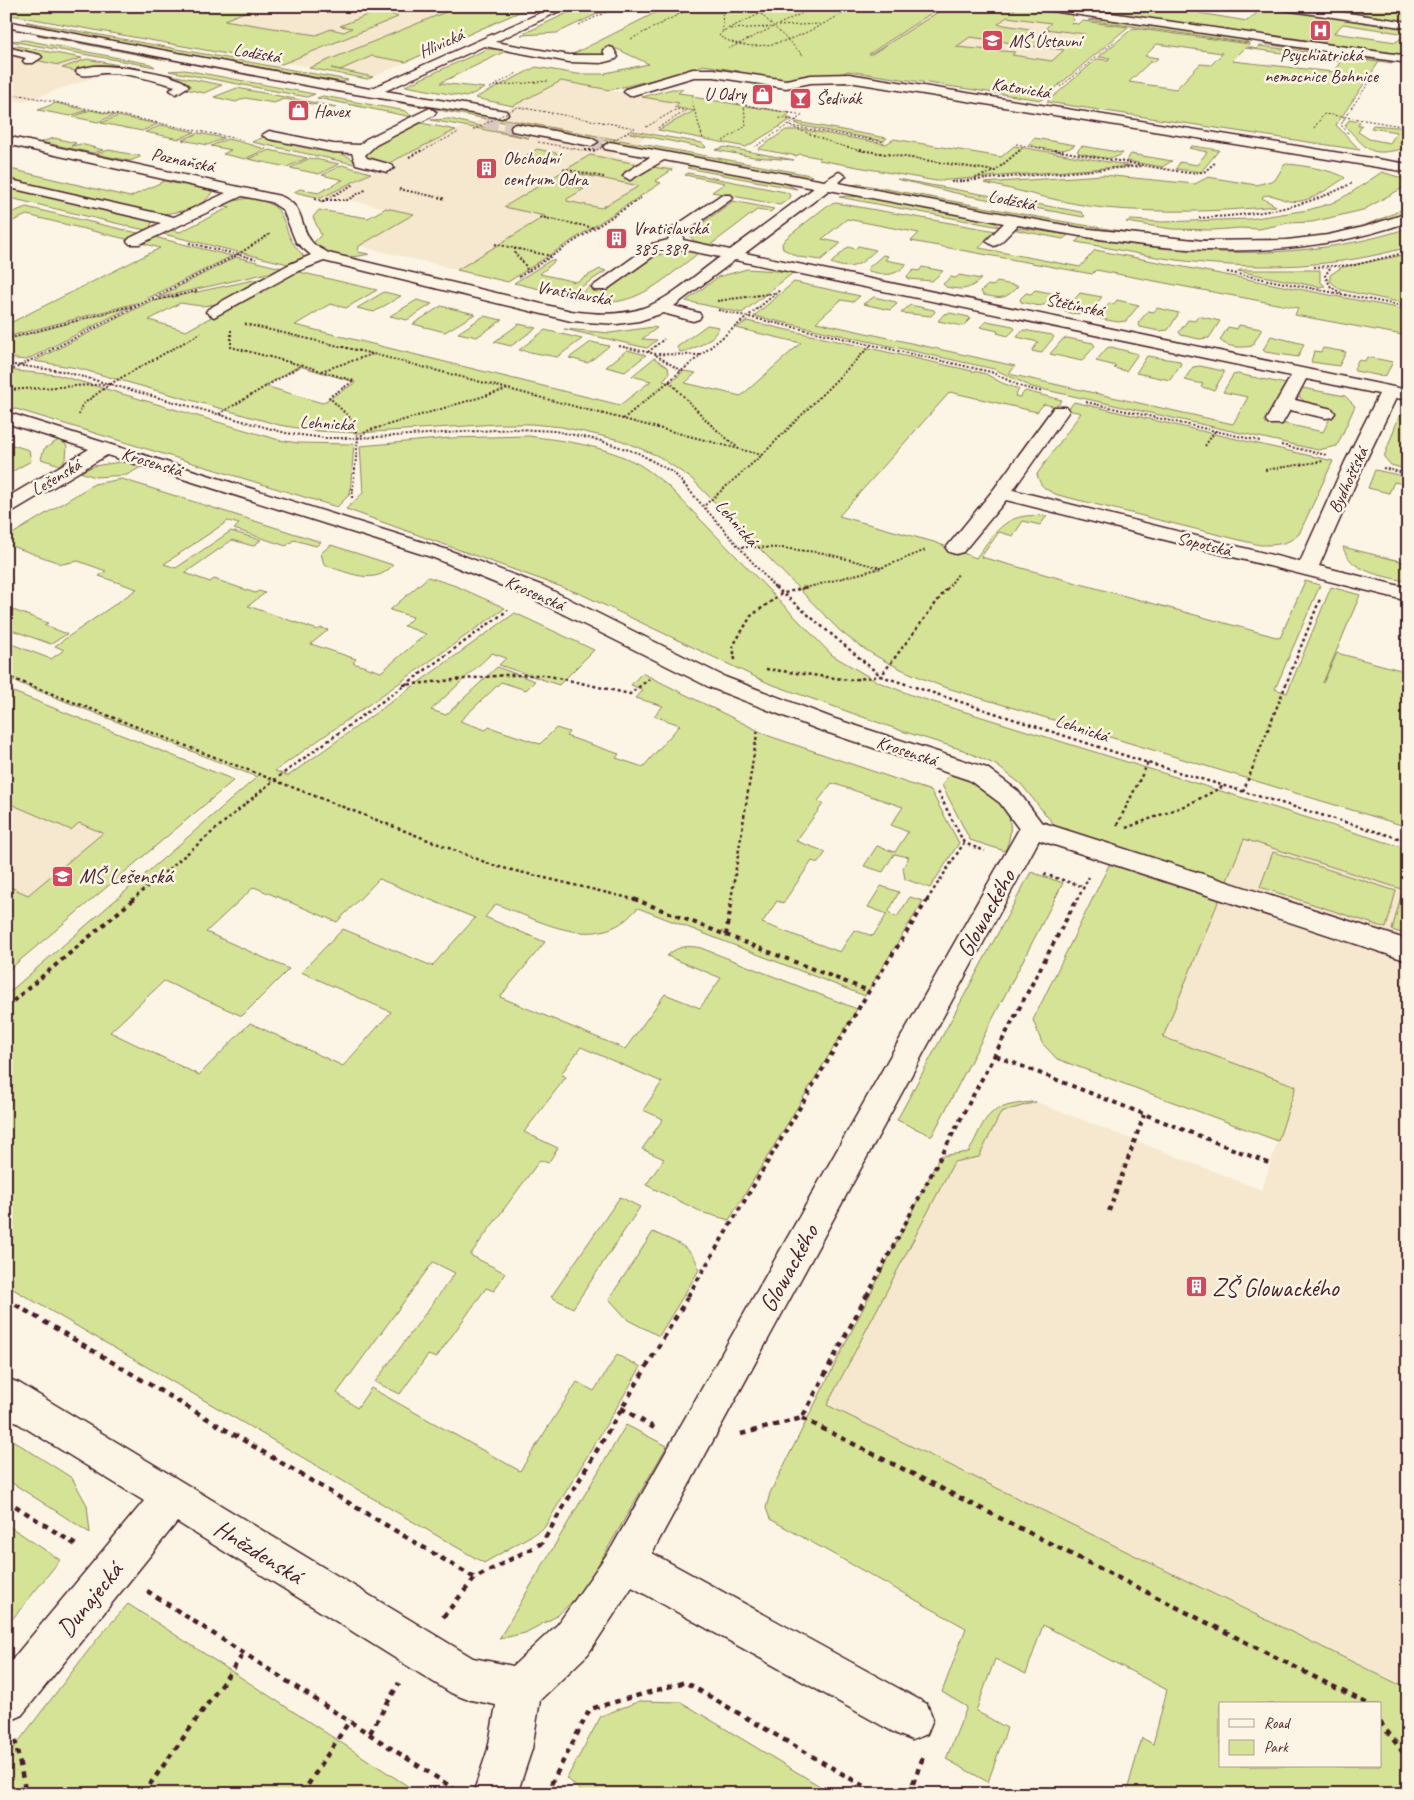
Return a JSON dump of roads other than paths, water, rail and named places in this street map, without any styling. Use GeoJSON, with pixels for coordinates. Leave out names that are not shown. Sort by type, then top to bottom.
{"type":"FeatureCollection","features":[{"type":"Feature","properties":{"kind":"street","name":"Hlivická"},"geometry":{"type":"LineString","coordinates":[[359,99],[566,6]]}},
{"type":"Feature","properties":{"kind":"street"},"geometry":{"type":"LineString","coordinates":[[1039,6],[1261,39],[1407,64]]}},
{"type":"Feature","properties":{"kind":"street"},"geometry":{"type":"LineString","coordinates":[[1277,6],[1408,25]]}},
{"type":"Feature","properties":{"kind":"street"},"geometry":{"type":"LineString","coordinates":[[1074,24],[1086,14]]}},
{"type":"Feature","properties":{"kind":"street","name":"Lodžská"},"geometry":{"type":"LineString","coordinates":[[6,24],[359,99],[486,123]]}},
{"type":"Feature","properties":{"kind":"street"},"geometry":{"type":"LineString","coordinates":[[13,35],[35,30]]}},
{"type":"Feature","properties":{"kind":"street","name":"Lodžská"},"geometry":{"type":"LineString","coordinates":[[13,35],[502,114]]}},
{"type":"Feature","properties":{"kind":"street"},"geometry":{"type":"LineString","coordinates":[[1251,48],[1261,39]]}},
{"type":"Feature","properties":{"kind":"street"},"geometry":{"type":"LineString","coordinates":[[484,43],[585,60],[604,60],[612,57],[609,50]]}},
{"type":"Feature","properties":{"kind":"street"},"geometry":{"type":"LineString","coordinates":[[6,50],[36,57],[29,62]]}},
{"type":"Feature","properties":{"kind":"street"},"geometry":{"type":"LineString","coordinates":[[121,85],[184,62]]}},
{"type":"Feature","properties":{"kind":"street"},"geometry":{"type":"LineString","coordinates":[[85,79],[103,68],[148,76],[183,86],[176,90]]}},
{"type":"Feature","properties":{"kind":"street","name":"Katovická"},"geometry":{"type":"LineString","coordinates":[[630,92],[693,73],[714,73],[786,84],[811,79],[849,78],[1408,168]]}},
{"type":"Feature","properties":{"kind":"street"},"geometry":{"type":"LineString","coordinates":[[269,135],[333,148],[360,149],[430,112]]}},
{"type":"Feature","properties":{"kind":"street"},"geometry":{"type":"LineString","coordinates":[[517,128],[594,137],[533,120]]}},
{"type":"Feature","properties":{"kind":"street","name":"Lodžská"},"geometry":{"type":"LineString","coordinates":[[625,137],[1015,220],[1148,242],[1208,246],[1266,246],[1326,241],[1376,230],[1408,218]]}},
{"type":"Feature","properties":{"kind":"street","name":"Poznaňská"},"geometry":{"type":"LineString","coordinates":[[6,140],[275,199],[289,205],[296,218],[305,244],[323,256]]}},
{"type":"Feature","properties":{"kind":"street","name":"Lodžská"},"geometry":{"type":"LineString","coordinates":[[610,146],[834,180],[1087,224],[1147,233],[1212,238],[1264,237],[1317,232],[1360,223],[1395,209],[1408,201]]}},
{"type":"Feature","properties":{"kind":"street"},"geometry":{"type":"LineString","coordinates":[[360,149],[358,154],[361,161],[387,168]]}},
{"type":"Feature","properties":{"kind":"street"},"geometry":{"type":"LineString","coordinates":[[630,176],[662,155]]}},
{"type":"Feature","properties":{"kind":"street"},"geometry":{"type":"LineString","coordinates":[[1384,164],[1408,175]]}},
{"type":"Feature","properties":{"kind":"street","name":"Vratislavská"},"geometry":{"type":"LineString","coordinates":[[323,256],[588,319],[633,319],[661,308],[834,180]]}},
{"type":"Feature","properties":{"kind":"street"},"geometry":{"type":"LineString","coordinates":[[6,183],[175,222]]}},
{"type":"Feature","properties":{"kind":"street"},"geometry":{"type":"LineString","coordinates":[[135,241],[241,191]]}},
{"type":"Feature","properties":{"kind":"street"},"geometry":{"type":"LineString","coordinates":[[600,287],[657,247],[675,243],[676,232],[726,198]]}},
{"type":"Feature","properties":{"kind":"street"},"geometry":{"type":"LineString","coordinates":[[994,241],[1015,220]]}},
{"type":"Feature","properties":{"kind":"street","name":"Štětínská"},"geometry":{"type":"LineString","coordinates":[[675,243],[1399,393]]}},
{"type":"Feature","properties":{"kind":"street"},"geometry":{"type":"LineString","coordinates":[[214,312],[293,268],[323,256]]}},
{"type":"Feature","properties":{"kind":"street"},"geometry":{"type":"LineString","coordinates":[[661,308],[693,316]]}},
{"type":"Feature","properties":{"kind":"street"},"geometry":{"type":"LineString","coordinates":[[1275,420],[1301,373]]}},
{"type":"Feature","properties":{"kind":"street","name":"Bydhošťská"},"geometry":{"type":"LineString","coordinates":[[1308,570],[1355,462],[1399,393]]}},
{"type":"Feature","properties":{"kind":"street"},"geometry":{"type":"LineString","coordinates":[[1285,403],[1326,413]]}},
{"type":"Feature","properties":{"kind":"street"},"geometry":{"type":"LineString","coordinates":[[956,548],[1001,493],[1060,411]]}},
{"type":"Feature","properties":{"kind":"street","name":"Krosenská"},"geometry":{"type":"LineString","coordinates":[[6,417],[441,554],[535,590],[717,682],[826,724],[978,774],[1009,796],[1032,828]]}},
{"type":"Feature","properties":{"kind":"street","name":"Lešenská"},"geometry":{"type":"LineString","coordinates":[[6,507],[105,448]]}},
{"type":"Feature","properties":{"kind":"street","name":"Sopotská"},"geometry":{"type":"LineString","coordinates":[[1001,493],[1408,595]]}},
{"type":"Feature","properties":{"kind":"street"},"geometry":{"type":"LineString","coordinates":[[1032,828],[1408,951]]}},
{"type":"Feature","properties":{"kind":"street","name":"Glowackého"},"geometry":{"type":"LineString","coordinates":[[520,1690],[573,1639],[626,1561],[1032,828]]}},
{"type":"Feature","properties":{"kind":"street","name":"Hnězdenská"},"geometry":{"type":"LineString","coordinates":[[6,1395],[466,1678],[520,1690]]}},
{"type":"Feature","properties":{"kind":"street","name":"Dunajecká"},"geometry":{"type":"LineString","coordinates":[[7,1701],[172,1498]]}},
{"type":"Feature","properties":{"kind":"street"},"geometry":{"type":"LineString","coordinates":[[626,1561],[912,1719]]}},
{"type":"Feature","properties":{"kind":"street"},"geometry":{"type":"LineString","coordinates":[[496,1794],[510,1749],[520,1690]]}},
{"type":"Feature","properties":{"kind":"tunnel"},"geometry":{"type":"LineString","coordinates":[[486,123],[517,128]]}},
{"type":"Feature","properties":{"kind":"tunnel"},"geometry":{"type":"LineString","coordinates":[[591,142],[610,146]]}},
{"type":"Feature","properties":{"kind":"place","name":"Psychiatrická nemocnice Bohnice"},"geometry":{"type":"Point","coordinates":[1321,30]}},
{"type":"Feature","properties":{"kind":"place","name":"MŠ Ústavní"},"geometry":{"type":"Point","coordinates":[993,41]}},
{"type":"Feature","properties":{"kind":"place","name":"U Odry"},"geometry":{"type":"Point","coordinates":[762,94]}},
{"type":"Feature","properties":{"kind":"place","name":"Šedivák"},"geometry":{"type":"Point","coordinates":[800,98]}},
{"type":"Feature","properties":{"kind":"place","name":"Havex"},"geometry":{"type":"Point","coordinates":[298,111]}},
{"type":"Feature","properties":{"kind":"place","name":"Obchodní centrum Odra"},"geometry":{"type":"Point","coordinates":[487,168]}},
{"type":"Feature","properties":{"kind":"place","name":"Vratislavská 385-389"},"geometry":{"type":"Point","coordinates":[617,238]}},
{"type":"Feature","properties":{"kind":"place","name":"MŠ Lešenská"},"geometry":{"type":"Point","coordinates":[63,876]}},
{"type":"Feature","properties":{"kind":"place","name":"ZŠ Glowackého"},"geometry":{"type":"Point","coordinates":[1196,1287]}}]}
